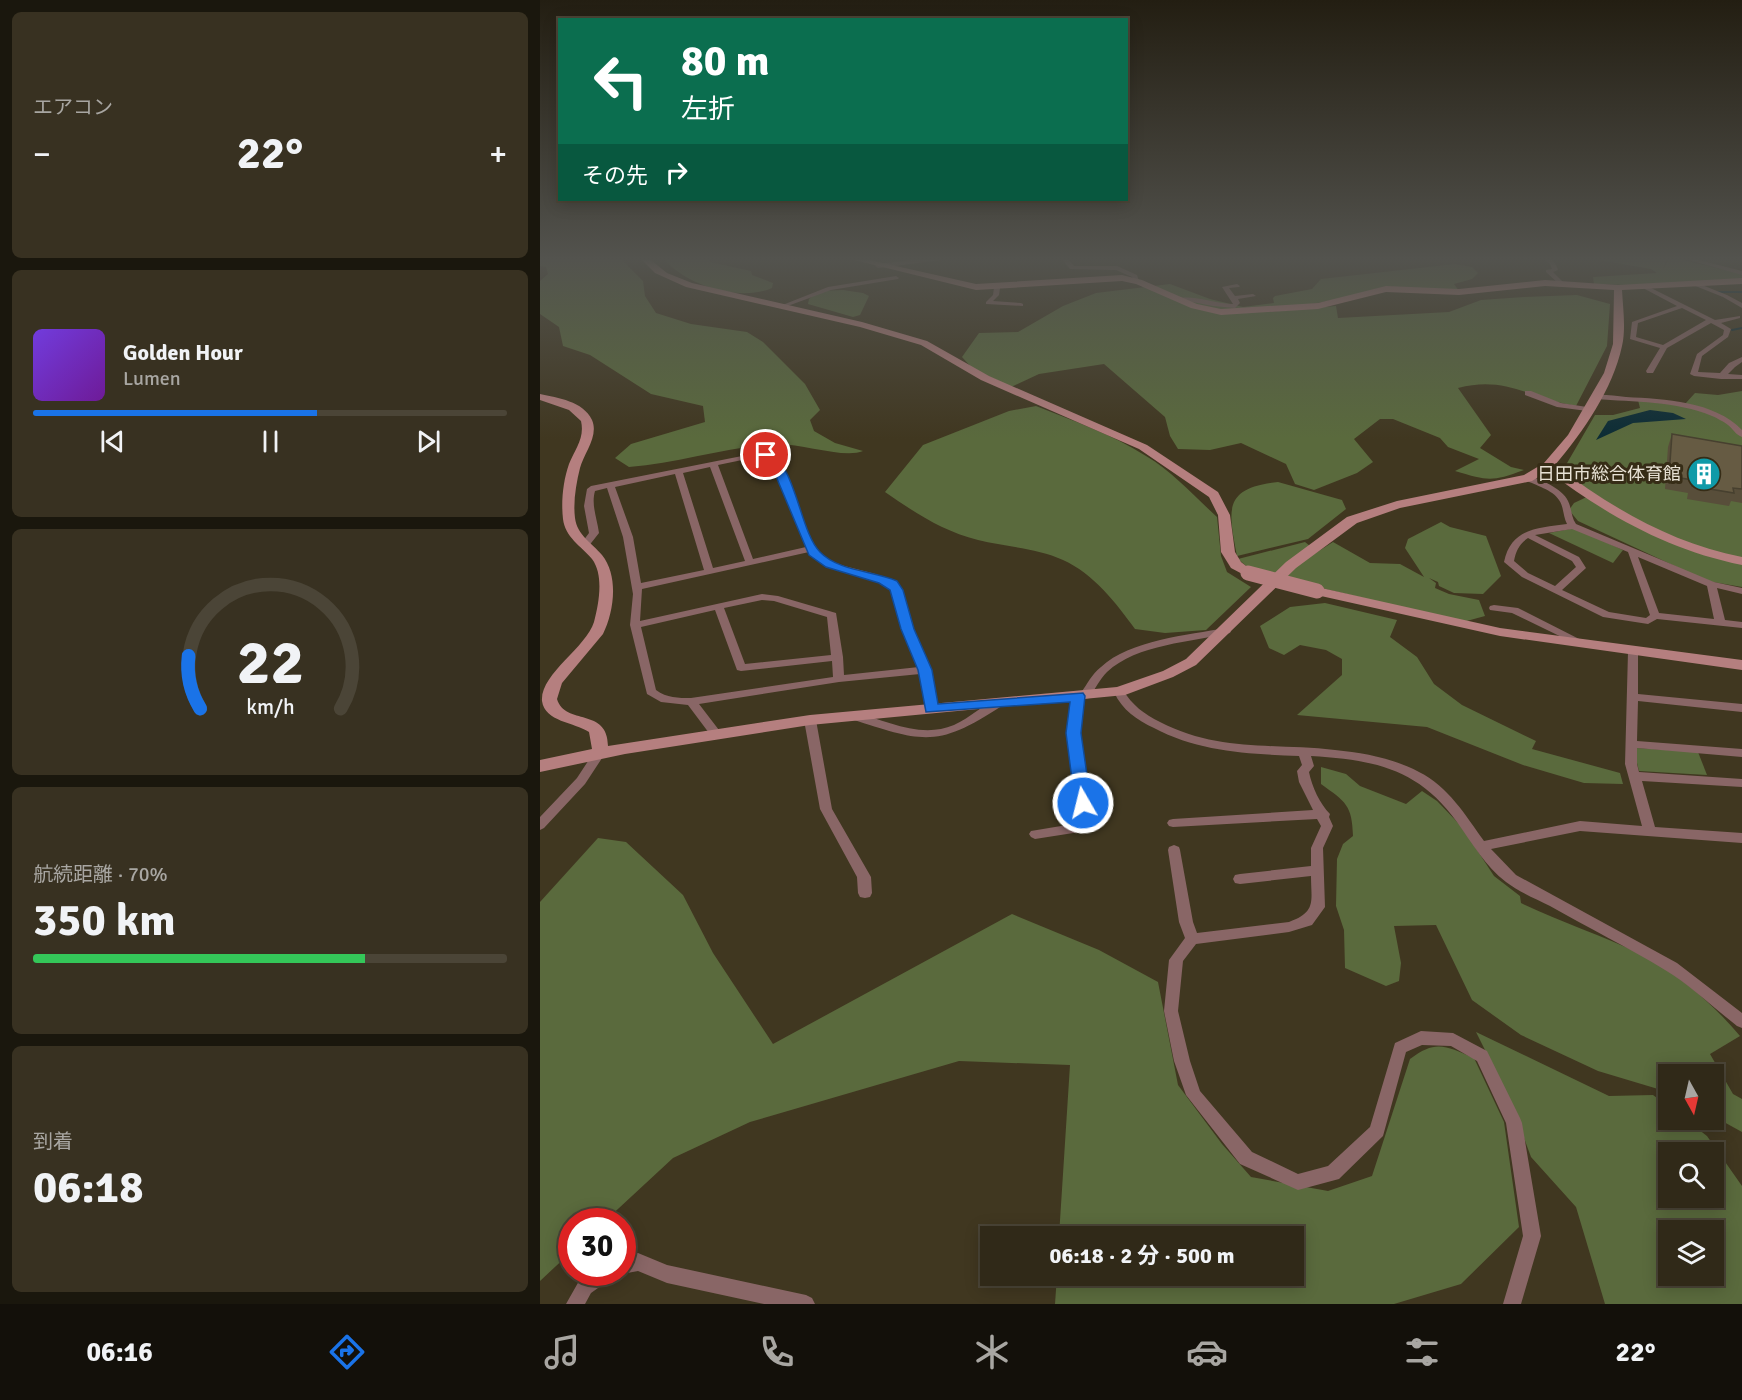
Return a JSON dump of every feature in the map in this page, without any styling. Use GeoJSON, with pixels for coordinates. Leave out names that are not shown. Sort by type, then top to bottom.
{"type":"FeatureCollection","features":[{"type":"Feature","properties":{"kind":"street"},"geometry":{"type":"LineString","coordinates":[[828,318],[924,343],[985,378],[1143,447],[1214,495],[1224,515],[1228,552],[1236,565],[1248,573],[1500,632],[1589,646],[1742,665]]}},
{"type":"Feature","properties":{"kind":"street"},"geometry":{"type":"LineString","coordinates":[[540,765],[600,752],[810,720],[1119,692],[1191,662],[1226,631],[1291,565],[1352,520],[1397,505],[1528,478],[1548,466],[1573,436],[1609,373],[1618,344],[1618,318]]}},
{"type":"Feature","properties":{"kind":"street"},"geometry":{"type":"LineString","coordinates":[[1649,318],[1635,322],[1632,338],[1664,347]]}},
{"type":"Feature","properties":{"kind":"street"},"geometry":{"type":"LineString","coordinates":[[1703,318],[1729,332],[1699,356],[1694,374],[1721,377],[1742,376]]}},
{"type":"Feature","properties":{"kind":"street"},"geometry":{"type":"LineString","coordinates":[[1650,371],[1664,347],[1722,318]]}},
{"type":"Feature","properties":{"kind":"street"},"geometry":{"type":"LineString","coordinates":[[1721,377],[1732,365],[1742,359]]}},
{"type":"Feature","properties":{"kind":"street"},"geometry":{"type":"LineString","coordinates":[[1528,393],[1560,405],[1587,409]]}},
{"type":"Feature","properties":{"kind":"street"},"geometry":{"type":"LineString","coordinates":[[540,397],[573,408],[586,418],[589,426],[573,469],[569,513],[573,533],[604,569],[602,615],[592,640],[557,680],[550,692],[549,701],[555,711],[590,724],[599,734],[600,752],[581,781],[540,825]]}},
{"type":"Feature","properties":{"kind":"street"},"geometry":{"type":"LineString","coordinates":[[1596,397],[1708,411],[1730,422],[1742,435]]}},
{"type":"Feature","properties":{"kind":"street"},"geometry":{"type":"LineString","coordinates":[[585,545],[594,533],[588,495],[591,489],[756,456],[772,457],[811,549],[819,558],[842,570],[893,584],[900,596],[907,629],[925,670],[931,709]]}},
{"type":"Feature","properties":{"kind":"street"},"geometry":{"type":"LineString","coordinates":[[713,464],[750,562]]}},
{"type":"Feature","properties":{"kind":"street"},"geometry":{"type":"LineString","coordinates":[[1548,466],[1589,497],[1642,529],[1676,544],[1742,561]]}},
{"type":"Feature","properties":{"kind":"street"},"geometry":{"type":"LineString","coordinates":[[678,471],[709,571]]}},
{"type":"Feature","properties":{"kind":"street"},"geometry":{"type":"LineString","coordinates":[[1528,478],[1561,496],[1565,503],[1566,517],[1572,526],[1632,553],[1711,584],[1742,591]]}},
{"type":"Feature","properties":{"kind":"street"},"geometry":{"type":"LineString","coordinates":[[610,485],[628,537],[637,587],[635,625],[651,692],[656,697],[671,701],[691,702],[925,670]]}},
{"type":"Feature","properties":{"kind":"street"},"geometry":{"type":"LineString","coordinates":[[1572,526],[1518,539],[1511,547],[1509,562],[1525,575],[1607,615],[1648,621],[1655,615],[1742,625]]}},
{"type":"Feature","properties":{"kind":"street"},"geometry":{"type":"LineString","coordinates":[[1529,535],[1576,559],[1580,564],[1581,568],[1555,591]]}},
{"type":"Feature","properties":{"kind":"street"},"geometry":{"type":"LineString","coordinates":[[637,587],[811,549]]}},
{"type":"Feature","properties":{"kind":"street"},"geometry":{"type":"LineString","coordinates":[[1632,553],[1655,615]]}},
{"type":"Feature","properties":{"kind":"street"},"geometry":{"type":"LineString","coordinates":[[1711,584],[1720,622]]}},
{"type":"Feature","properties":{"kind":"street"},"geometry":{"type":"LineString","coordinates":[[635,625],[762,597],[775,598],[832,615],[839,680]]}},
{"type":"Feature","properties":{"kind":"street"},"geometry":{"type":"LineString","coordinates":[[719,608],[741,668],[838,657]]}},
{"type":"Feature","properties":{"kind":"street"},"geometry":{"type":"LineString","coordinates":[[1494,608],[1514,610],[1589,646]]}},
{"type":"Feature","properties":{"kind":"street"},"geometry":{"type":"LineString","coordinates":[[1035,834],[1086,826],[1073,733],[1082,696],[1097,677],[1120,659],[1147,649],[1226,631]]}},
{"type":"Feature","properties":{"kind":"street"},"geometry":{"type":"LineString","coordinates":[[1633,652],[1631,764],[1650,831]]}},
{"type":"Feature","properties":{"kind":"street"},"geometry":{"type":"LineString","coordinates":[[1119,692],[1128,707],[1154,725],[1187,740],[1222,749],[1362,756],[1397,766],[1422,778],[1441,793],[1464,819],[1495,866],[1511,879],[1672,967],[1742,1022]]}},
{"type":"Feature","properties":{"kind":"street"},"geometry":{"type":"LineString","coordinates":[[1632,697],[1742,708]]}},
{"type":"Feature","properties":{"kind":"street"},"geometry":{"type":"LineString","coordinates":[[691,702],[716,734]]}},
{"type":"Feature","properties":{"kind":"street"},"geometry":{"type":"LineString","coordinates":[[855,716],[912,734],[934,736],[951,732],[999,703]]}},
{"type":"Feature","properties":{"kind":"street"},"geometry":{"type":"LineString","coordinates":[[810,720],[826,809],[864,877],[866,893]]}},
{"type":"Feature","properties":{"kind":"street"},"geometry":{"type":"LineString","coordinates":[[1631,744],[1742,753]]}},
{"type":"Feature","properties":{"kind":"street"},"geometry":{"type":"LineString","coordinates":[[1304,753],[1308,766],[1304,771],[1305,782],[1324,814],[1327,826],[1317,848],[1320,890],[1318,907],[1307,921],[1289,927],[1192,939],[1176,960],[1171,1011],[1182,1061],[1194,1095],[1246,1158],[1298,1182],[1333,1173],[1377,1131],[1400,1048],[1421,1038],[1453,1040],[1482,1056],[1514,1123],[1533,1236],[1512,1304]]}},
{"type":"Feature","properties":{"kind":"street"},"geometry":{"type":"LineString","coordinates":[[1634,776],[1742,783]]}},
{"type":"Feature","properties":{"kind":"street"},"geometry":{"type":"LineString","coordinates":[[1173,822],[1324,814]]}},
{"type":"Feature","properties":{"kind":"street"},"geometry":{"type":"LineString","coordinates":[[1482,846],[1580,826],[1742,838]]}},
{"type":"Feature","properties":{"kind":"street"},"geometry":{"type":"LineString","coordinates":[[1174,850],[1186,922],[1192,939]]}},
{"type":"Feature","properties":{"kind":"street"},"geometry":{"type":"LineString","coordinates":[[1240,879],[1317,870]]}},
{"type":"Feature","properties":{"kind":"street"},"geometry":{"type":"LineString","coordinates":[[636,1262],[667,1274],[806,1304]]}},
{"type":"Feature","properties":{"kind":"street"},"geometry":{"type":"LineString","coordinates":[[575,1304],[586,1286]]}},
{"type":"Feature","properties":{"kind":"green space"},"geometry":{"type":"Polygon","coordinates":[[[546,318],[671,318],[691,324],[747,332],[763,342],[805,384],[820,410],[810,420],[814,431],[835,443],[863,451],[845,453],[776,444],[629,467],[615,458],[631,444],[705,422],[703,406],[651,394],[590,355],[563,346],[559,327],[546,318]]]}},
{"type":"Feature","properties":{"kind":"green space"},"geometry":{"type":"Polygon","coordinates":[[[1042,318],[1609,318],[1607,346],[1576,406],[1505,386],[1490,384],[1458,388],[1491,435],[1480,448],[1511,467],[1524,470],[1490,479],[1455,471],[1479,459],[1448,447],[1440,438],[1393,419],[1380,419],[1354,439],[1373,462],[1357,473],[1314,490],[1295,484],[1286,464],[1241,443],[1210,450],[1178,449],[1170,436],[1165,417],[1104,364],[1039,374],[1011,387],[972,368],[962,357],[979,333],[1018,332],[1042,318]]]}},
{"type":"Feature","properties":{"kind":"green space"},"geometry":{"type":"Polygon","coordinates":[[[1742,391],[1742,587],[1707,581],[1578,521],[1569,510],[1574,503],[1591,495],[1563,470],[1595,415],[1613,415],[1640,408],[1638,400],[1685,404],[1695,393],[1718,395],[1742,391]]]}},
{"type":"Feature","properties":{"kind":"green space"},"geometry":{"type":"Polygon","coordinates":[[[1036,406],[1106,434],[1156,462],[1217,517],[1221,556],[1227,572],[1251,587],[1206,630],[1165,633],[1135,629],[1104,590],[1074,566],[1043,553],[978,540],[952,532],[918,514],[885,492],[923,445],[1009,411],[1036,406]]]}},
{"type":"Feature","properties":{"kind":"green space"},"geometry":{"type":"Polygon","coordinates":[[[1278,482],[1342,500],[1346,509],[1308,539],[1237,556],[1232,514],[1238,496],[1247,489],[1278,482]]]}},
{"type":"Feature","properties":{"kind":"green space"},"geometry":{"type":"Polygon","coordinates":[[[1441,522],[1450,527],[1486,536],[1501,576],[1483,594],[1454,593],[1429,578],[1436,583],[1435,588],[1449,594],[1479,600],[1485,616],[1463,622],[1284,579],[1297,565],[1333,542],[1370,563],[1400,564],[1424,577],[1405,548],[1408,539],[1441,522]]]}},
{"type":"Feature","properties":{"kind":"green space"},"geometry":{"type":"Polygon","coordinates":[[[1575,528],[1623,550],[1613,563],[1549,533],[1575,528]]]}},
{"type":"Feature","properties":{"kind":"green space"},"geometry":{"type":"Polygon","coordinates":[[[1305,542],[1310,546],[1272,576],[1251,570],[1238,559],[1305,542]]]}},
{"type":"Feature","properties":{"kind":"green space"},"geometry":{"type":"Polygon","coordinates":[[[1325,603],[1397,620],[1390,637],[1417,657],[1434,684],[1462,705],[1536,741],[1532,749],[1620,773],[1623,784],[1584,783],[1523,765],[1427,727],[1297,715],[1342,675],[1342,659],[1326,650],[1300,645],[1284,655],[1269,648],[1260,626],[1290,607],[1325,603]]]}},
{"type":"Feature","properties":{"kind":"green space"},"geometry":{"type":"Polygon","coordinates":[[[1637,748],[1698,752],[1707,775],[1639,771],[1635,755],[1637,748]]]}},
{"type":"Feature","properties":{"kind":"green space"},"geometry":{"type":"Polygon","coordinates":[[[1321,767],[1346,774],[1360,786],[1406,804],[1422,791],[1437,801],[1462,827],[1494,876],[1520,896],[1521,903],[1640,954],[1668,970],[1694,990],[1740,1036],[1710,1054],[1716,1064],[1658,1064],[1658,1089],[1598,1071],[1521,1035],[1472,1000],[1436,925],[1394,926],[1401,963],[1399,981],[1386,986],[1345,968],[1344,930],[1336,906],[1337,859],[1343,844],[1353,836],[1351,817],[1342,800],[1321,784],[1321,767]]]}},
{"type":"Feature","properties":{"kind":"green space"},"geometry":{"type":"Polygon","coordinates":[[[598,838],[626,842],[683,895],[713,953],[773,1044],[1012,914],[1099,950],[1158,982],[1178,1085],[1222,1144],[1251,1177],[1328,1191],[1372,1176],[1410,1059],[1427,1049],[1441,1046],[1448,1048],[1474,1058],[1504,1122],[1519,1227],[1461,1284],[1394,1304],[1055,1304],[1056,1286],[1304,1286],[1304,1226],[1060,1226],[1070,1065],[959,1061],[750,1122],[673,1158],[619,1208],[558,1208],[558,1264],[540,1281],[540,902],[598,838]]]}},
{"type":"Feature","properties":{"kind":"green space"},"geometry":{"type":"Polygon","coordinates":[[[1476,1032],[1609,1096],[1653,1095],[1658,1099],[1658,1130],[1699,1130],[1707,1136],[1711,1142],[1658,1142],[1658,1208],[1724,1208],[1724,1160],[1742,1186],[1742,1304],[1605,1304],[1576,1207],[1531,1157],[1510,1100],[1476,1032]]]}},
{"type":"Feature","properties":{"kind":"green space"},"geometry":{"type":"Polygon","coordinates":[[[1724,1078],[1733,1094],[1742,1099],[1742,1132],[1724,1122],[1724,1078]]]}},
{"type":"Feature","properties":{"kind":"water"},"geometry":{"type":"Polygon","coordinates":[[[1650,410],[1673,413],[1686,419],[1633,423],[1596,440],[1608,421],[1650,410]]]}},
{"type":"Feature","properties":{"kind":"building","name":"日田市総合体育館"},"geometry":{"type":"Polygon","coordinates":[[[1672,434],[1742,446],[1742,489],[1733,488],[1734,493],[1692,486],[1692,480],[1669,476],[1672,434]]]}},
{"type":"Feature","properties":{"kind":"waterway"},"geometry":{"type":"LineString","coordinates":[[1732,330],[1742,328]]}},
{"type":"Feature","properties":{"kind":"place","name":"日田市総合体育館"},"geometry":{"type":"Point","coordinates":[1704,474]}},
{"type":"Feature","properties":{"kind":"route"},"geometry":{"type":"LineString","coordinates":[[766,455],[775,460],[813,553],[842,570],[884,580],[893,584],[897,590],[907,629],[925,670],[931,709],[1078,696],[1073,733],[1083,803]]}}]}
